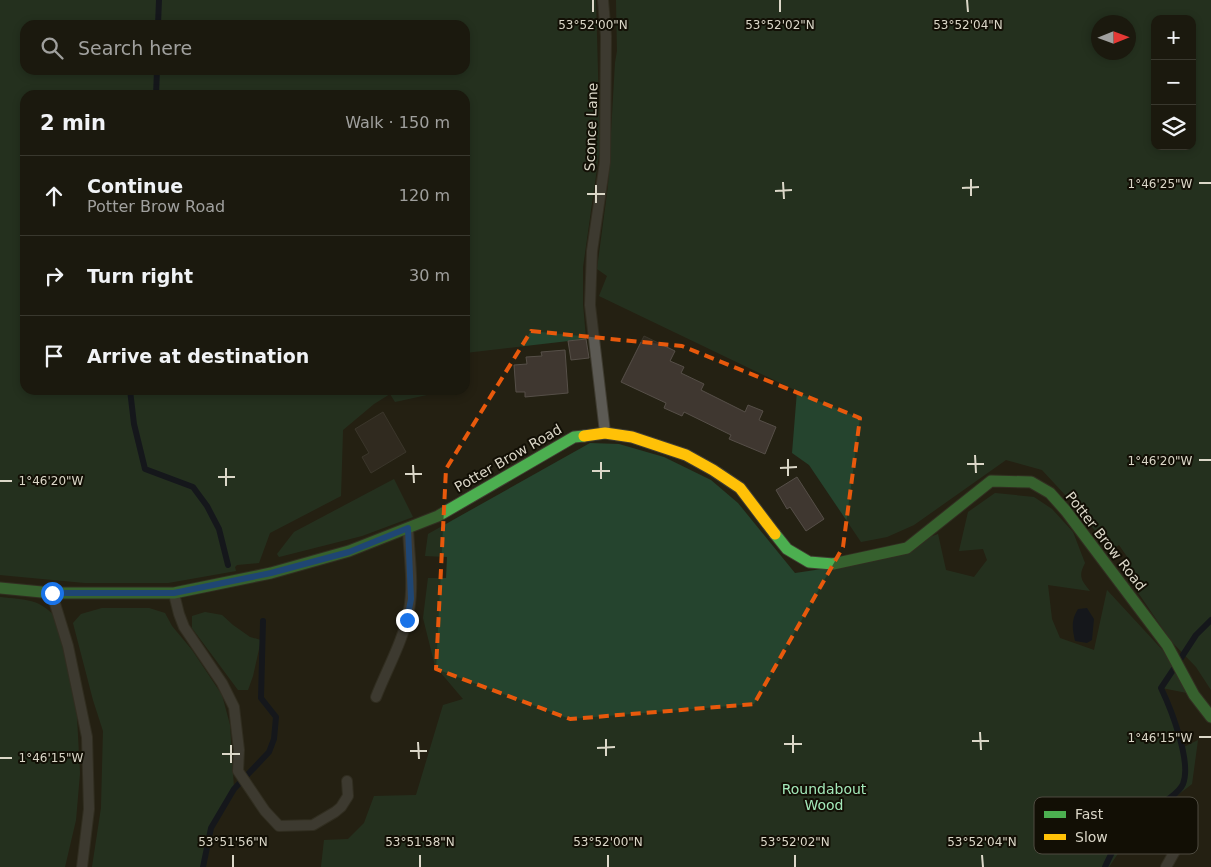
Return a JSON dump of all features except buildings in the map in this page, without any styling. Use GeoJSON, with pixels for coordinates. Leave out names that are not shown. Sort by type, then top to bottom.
{"type":"FeatureCollection","features":[{"type":"Feature","properties":{"kind":"street","name":"Potter Brow Road"},"geometry":{"type":"LineString","coordinates":[[0,588],[52,593],[174,593],[271,573],[349,552],[438,516],[574,437],[606,433],[632,437],[686,455],[713,470],[740,488],[787,549],[809,562],[833,564],[907,548],[968,498],[992,481],[1031,482],[1050,493],[1066,511],[1167,645],[1194,695],[1211,717]]}},
{"type":"Feature","properties":{"kind":"lane","name":"Sconce Lane"},"geometry":{"type":"LineString","coordinates":[[603,0],[606,36],[606,162],[592,251],[590,305],[606,433]]}},
{"type":"Feature","properties":{"kind":"lane"},"geometry":{"type":"LineString","coordinates":[[376,697],[404,631],[410,609],[408,528]]}},
{"type":"Feature","properties":{"kind":"lane"},"geometry":{"type":"LineString","coordinates":[[52,593],[68,646],[87,737],[89,809],[82,867]]}},
{"type":"Feature","properties":{"kind":"lane"},"geometry":{"type":"LineString","coordinates":[[174,593],[184,626],[222,683],[234,707],[239,750],[238,770],[265,811],[279,826],[313,825],[342,807],[348,796],[348,781]]}},
{"type":"Feature","properties":{"kind":"lane"},"geometry":{"type":"LineString","coordinates":[[1166,867],[1173,854]]}},
{"type":"Feature","properties":{"kind":"highlighted area"},"geometry":{"type":"Polygon","coordinates":[[[531,331],[682,346],[860,418],[843,547],[754,704],[570,719],[436,669],[446,469],[531,331]]]}},
{"type":"Feature","properties":{"kind":"green space"},"geometry":{"type":"Polygon","coordinates":[[[0,0],[596,0],[600,147],[583,267],[583,304],[586,339],[470,352],[470,90],[20,90],[20,395],[388,395],[374,404],[343,430],[341,496],[270,533],[259,563],[237,565],[235,567],[236,571],[168,583],[85,583],[0,575],[0,0]]]}},
{"type":"Feature","properties":{"kind":"green space"},"geometry":{"type":"Polygon","coordinates":[[[616,0],[1211,0],[1211,690],[1196,667],[1171,641],[1118,563],[1128,558],[1119,545],[1108,548],[1080,511],[1042,470],[1006,460],[914,525],[887,537],[861,542],[809,465],[792,453],[797,391],[599,296],[607,276],[597,269],[608,186],[617,51],[616,0]]]}},
{"type":"Feature","properties":{"kind":"green space"},"geometry":{"type":"Polygon","coordinates":[[[391,395],[427,395],[395,402],[391,395]]]}},
{"type":"Feature","properties":{"kind":"green space","name":"Roundabout Wood"},"geometry":{"type":"Polygon","coordinates":[[[590,443],[619,444],[664,457],[711,480],[738,503],[795,573],[862,563],[938,534],[946,570],[974,577],[987,560],[983,549],[959,551],[968,512],[995,493],[1034,497],[1052,509],[1073,532],[1085,563],[1081,575],[1084,584],[1090,591],[1048,585],[1052,619],[1060,638],[1094,650],[1107,590],[1167,655],[1187,693],[1162,688],[1173,713],[1182,748],[1198,740],[1192,784],[1175,797],[1034,797],[1034,854],[1118,854],[1109,867],[321,867],[324,840],[348,839],[364,823],[374,796],[416,795],[443,705],[463,699],[435,666],[423,618],[428,578],[446,578],[447,557],[425,556],[428,534],[590,443]]]}},
{"type":"Feature","properties":{"kind":"green space"},"geometry":{"type":"Polygon","coordinates":[[[394,479],[413,517],[362,536],[279,557],[277,554],[294,532],[394,479]]]}},
{"type":"Feature","properties":{"kind":"green space"},"geometry":{"type":"Polygon","coordinates":[[[0,597],[32,601],[51,612],[57,619],[84,717],[77,718],[80,773],[76,820],[65,867],[0,867],[0,597]]]}},
{"type":"Feature","properties":{"kind":"green space"},"geometry":{"type":"Polygon","coordinates":[[[102,608],[149,608],[165,613],[172,626],[192,650],[222,695],[230,725],[234,789],[211,828],[203,867],[92,867],[101,808],[103,731],[73,623],[81,614],[102,608]]]}},
{"type":"Feature","properties":{"kind":"green space"},"geometry":{"type":"Polygon","coordinates":[[[205,612],[222,615],[250,637],[261,640],[248,690],[238,690],[192,628],[192,616],[205,612]]]}},
{"type":"Feature","properties":{"kind":"water"},"geometry":{"type":"Polygon","coordinates":[[[1087,608],[1094,619],[1092,640],[1087,643],[1075,641],[1074,617],[1078,609],[1087,608]]]}},
{"type":"Feature","properties":{"kind":"waterway"},"geometry":{"type":"LineString","coordinates":[[158,20],[159,0]]}},
{"type":"Feature","properties":{"kind":"waterway"},"geometry":{"type":"LineString","coordinates":[[156,90],[157,75]]}},
{"type":"Feature","properties":{"kind":"waterway"},"geometry":{"type":"LineString","coordinates":[[131,395],[134,424],[145,469],[193,487],[207,506],[219,529],[228,565]]}},
{"type":"Feature","properties":{"kind":"waterway"},"geometry":{"type":"LineString","coordinates":[[1181,658],[1196,635],[1211,620]]}},
{"type":"Feature","properties":{"kind":"waterway"},"geometry":{"type":"LineString","coordinates":[[203,867],[211,828],[234,789],[269,752],[274,739],[276,717],[261,698],[263,621]]}},
{"type":"Feature","properties":{"kind":"waterway"},"geometry":{"type":"LineString","coordinates":[[1171,797],[1183,784],[1185,774],[1183,749],[1175,722],[1161,688],[1173,670]]}},
{"type":"Feature","properties":{"kind":"waterway"},"geometry":{"type":"LineString","coordinates":[[1105,867],[1111,854]]}},
{"type":"Feature","properties":{"kind":"traffic: fast"},"geometry":{"type":"LineString","coordinates":[[0,588],[52,593],[174,593],[271,573],[349,551],[438,516],[574,437],[584,436]]}},
{"type":"Feature","properties":{"kind":"traffic: fast"},"geometry":{"type":"LineString","coordinates":[[775,534],[787,549],[809,562],[833,564],[907,548],[991,481],[1031,482],[1050,493],[1066,511],[1167,645],[1194,695],[1211,717]]}},
{"type":"Feature","properties":{"kind":"traffic: slow"},"geometry":{"type":"LineString","coordinates":[[584,436],[605,433],[632,437],[686,455],[740,488],[775,534]]}},
{"type":"Feature","properties":{"kind":"route"},"geometry":{"type":"LineString","coordinates":[[52,593],[174,593],[271,573],[349,552],[408,528],[411,599],[407,620]]}}]}
